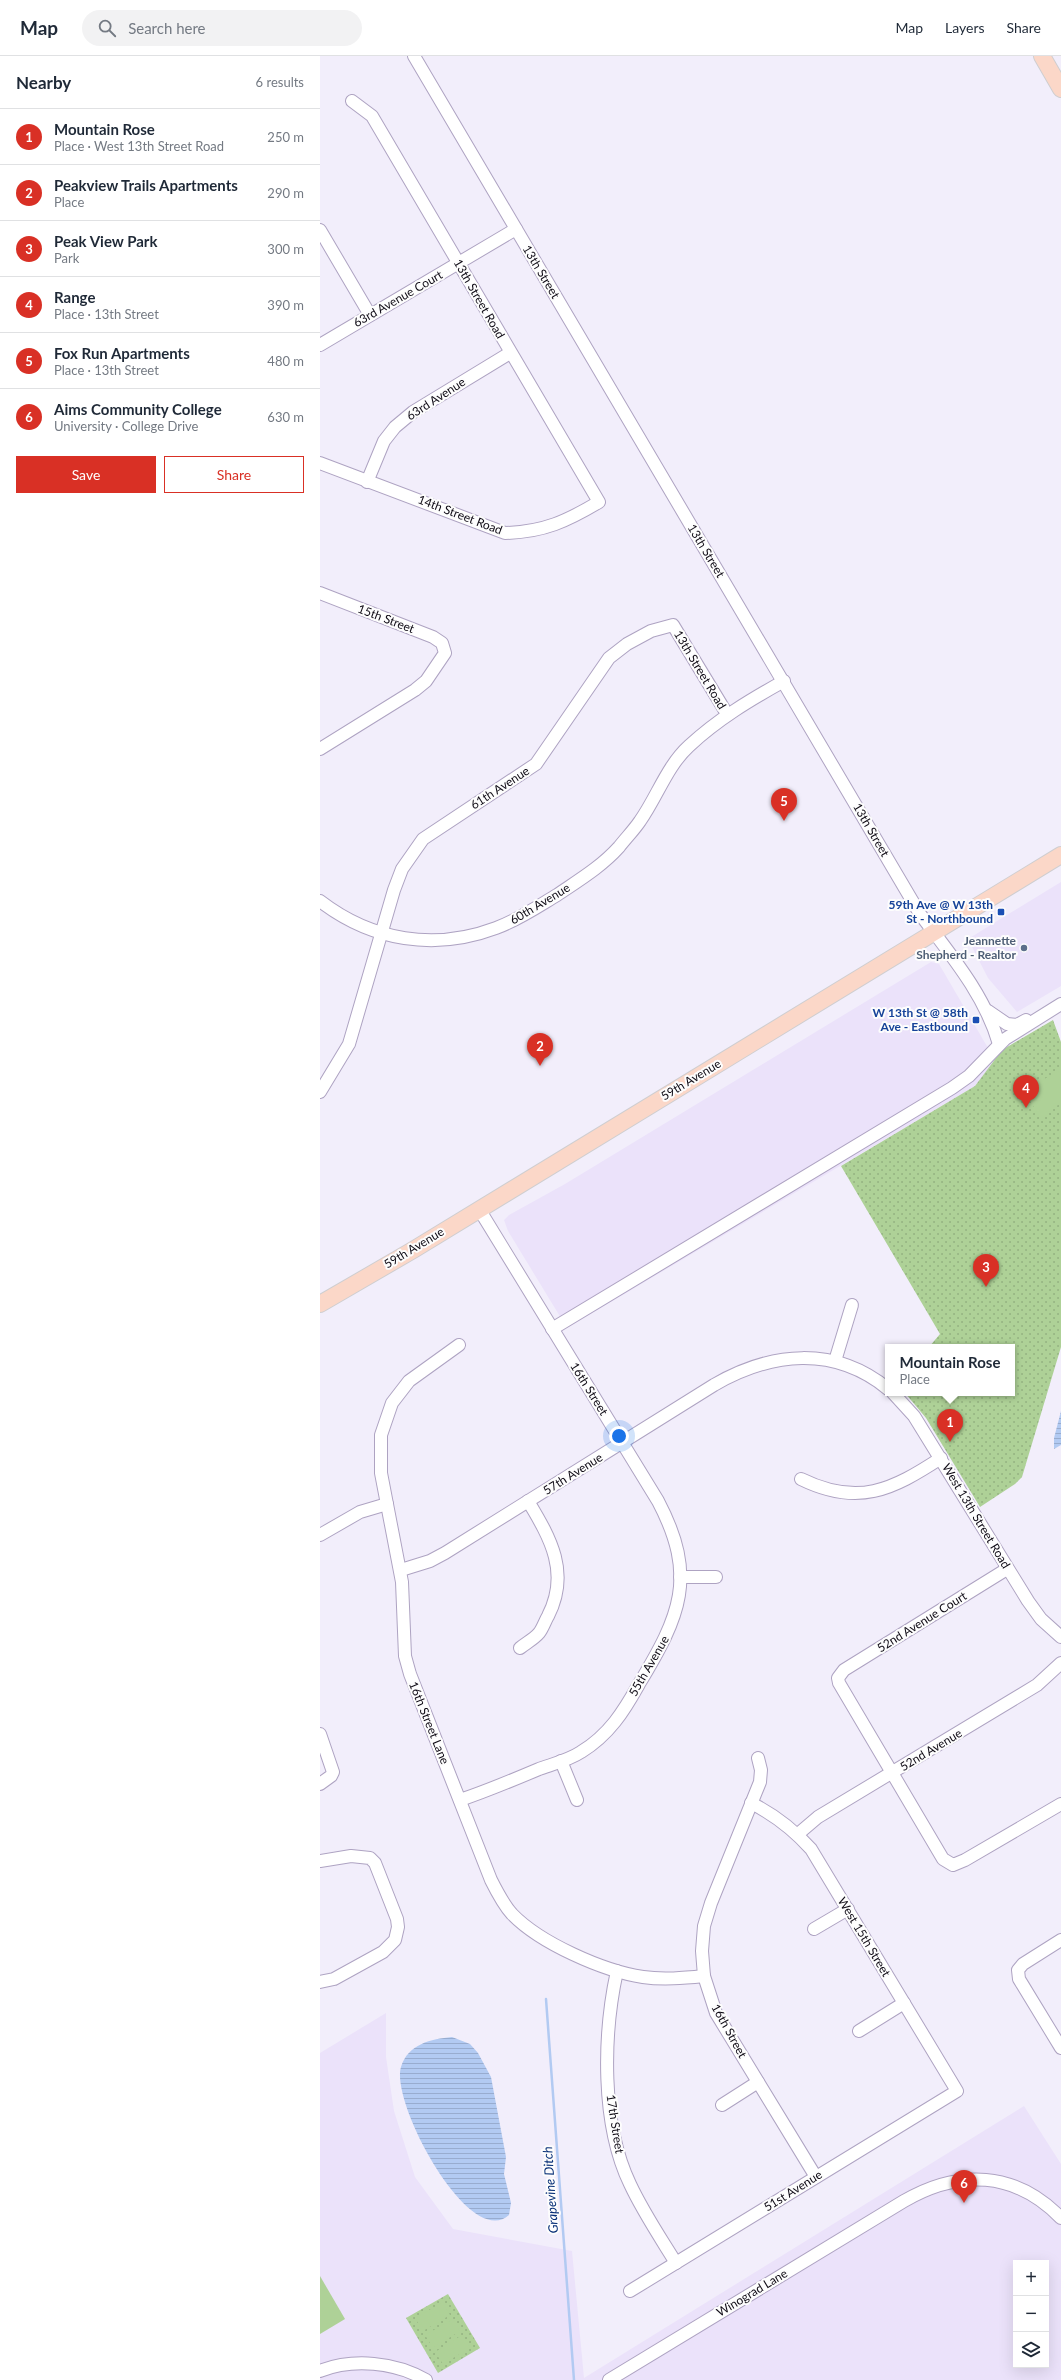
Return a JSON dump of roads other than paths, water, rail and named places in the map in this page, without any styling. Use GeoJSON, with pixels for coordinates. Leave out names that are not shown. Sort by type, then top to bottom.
{"type":"FeatureCollection","features":[{"type":"Feature","properties":{"kind":"main road"},"geometry":{"type":"LineString","coordinates":[[1042,56],[1061,88]]}},
{"type":"Feature","properties":{"kind":"main road","name":"59th Avenue"},"geometry":{"type":"LineString","coordinates":[[320,1304],[935,933],[1061,855]]}},
{"type":"Feature","properties":{"kind":"street","name":"13th Street"},"geometry":{"type":"LineString","coordinates":[[414,56],[784,681],[920,914],[953,955],[985,1009],[1000,1044]]}},
{"type":"Feature","properties":{"kind":"street","name":"13th Street Road"},"geometry":{"type":"LineString","coordinates":[[352,101],[372,116],[599,502]]}},
{"type":"Feature","properties":{"kind":"street","name":"63rd Avenue Court"},"geometry":{"type":"LineString","coordinates":[[320,345],[516,229]]}},
{"type":"Feature","properties":{"kind":"street"},"geometry":{"type":"LineString","coordinates":[[320,230],[370,315]]}},
{"type":"Feature","properties":{"kind":"street","name":"63rd Avenue"},"geometry":{"type":"LineString","coordinates":[[367,482],[384,441],[395,427],[413,412],[510,353]]}},
{"type":"Feature","properties":{"kind":"street","name":"14th Street Road"},"geometry":{"type":"LineString","coordinates":[[320,463],[505,533],[529,532],[549,528],[574,517],[599,502]]}},
{"type":"Feature","properties":{"kind":"street","name":"15th Street"},"geometry":{"type":"LineString","coordinates":[[320,593],[433,637],[442,643],[445,653],[428,678],[415,690],[320,749]]}},
{"type":"Feature","properties":{"kind":"street","name":"13th Street Road"},"geometry":{"type":"LineString","coordinates":[[673,625],[727,714]]}},
{"type":"Feature","properties":{"kind":"street","name":"61th Avenue"},"geometry":{"type":"LineString","coordinates":[[383,934],[402,869],[424,839],[536,764],[609,658],[627,644],[651,631],[673,625]]}},
{"type":"Feature","properties":{"kind":"street","name":"60th Avenue"},"geometry":{"type":"LineString","coordinates":[[383,934],[416,941],[473,936],[497,928],[524,916],[593,872],[618,848],[640,821],[664,780],[688,747],[727,714],[784,681]]}},
{"type":"Feature","properties":{"kind":"street"},"geometry":{"type":"LineString","coordinates":[[320,901],[335,911],[383,934],[349,1044],[320,1092]]}},
{"type":"Feature","properties":{"kind":"street"},"geometry":{"type":"LineString","coordinates":[[985,1009],[1007,1024],[1017,1026],[1045,1009],[1057,1006]]}},
{"type":"Feature","properties":{"kind":"street"},"geometry":{"type":"LineString","coordinates":[[552,1329],[952,1088],[969,1076],[1000,1044],[1057,1006]]}},
{"type":"Feature","properties":{"kind":"street","name":"16th Street"},"geometry":{"type":"LineString","coordinates":[[479,1209],[668,1520],[677,1547],[680,1577]]}},
{"type":"Feature","properties":{"kind":"street"},"geometry":{"type":"LineString","coordinates":[[852,1305],[835,1361],[863,1372],[885,1387]]}},
{"type":"Feature","properties":{"kind":"street","name":"16th Street Lane"},"geometry":{"type":"LineString","coordinates":[[459,1346],[410,1381],[401,1391],[387,1415],[380,1447],[381,1473],[401,1570],[405,1656],[410,1674],[491,1880],[501,1899],[513,1914],[534,1931],[571,1952],[617,1971],[644,1977],[675,1978],[704,1976]]}},
{"type":"Feature","properties":{"kind":"street","name":"57th Avenue"},"geometry":{"type":"LineString","coordinates":[[401,1570],[430,1561],[445,1553],[720,1382],[753,1366],[794,1358],[835,1361]]}},
{"type":"Feature","properties":{"kind":"street","name":"West 13th Street Road"},"geometry":{"type":"LineString","coordinates":[[896,1396],[914,1416],[1007,1569],[1041,1619],[1061,1637]]}},
{"type":"Feature","properties":{"kind":"street"},"geometry":{"type":"LineString","coordinates":[[801,1479],[820,1488],[841,1493],[862,1494],[882,1490],[902,1482],[940,1458]]}},
{"type":"Feature","properties":{"kind":"street"},"geometry":{"type":"LineString","coordinates":[[520,1648],[540,1632],[553,1606],[557,1582],[552,1544],[546,1529],[528,1501]]}},
{"type":"Feature","properties":{"kind":"street"},"geometry":{"type":"LineString","coordinates":[[320,1534],[360,1512],[387,1504]]}},
{"type":"Feature","properties":{"kind":"street","name":"52nd Avenue Court"},"geometry":{"type":"LineString","coordinates":[[892,1773],[841,1687],[838,1678],[844,1670],[1007,1569]]}},
{"type":"Feature","properties":{"kind":"street"},"geometry":{"type":"LineString","coordinates":[[680,1577],[716,1577]]}},
{"type":"Feature","properties":{"kind":"street","name":"55th Avenue"},"geometry":{"type":"LineString","coordinates":[[460,1800],[580,1753],[608,1731],[620,1717],[666,1638],[679,1599],[680,1577]]}},
{"type":"Feature","properties":{"kind":"street","name":"52nd Avenue"},"geometry":{"type":"LineString","coordinates":[[798,1834],[818,1817],[1037,1685],[1051,1674],[1061,1663]]}},
{"type":"Feature","properties":{"kind":"street"},"geometry":{"type":"LineString","coordinates":[[320,1734],[333,1769],[332,1776],[320,1784]]}},
{"type":"Feature","properties":{"kind":"street","name":"16th Street"},"geometry":{"type":"LineString","coordinates":[[758,1758],[761,1770],[760,1782],[711,1903],[704,1926],[702,1951],[704,1976],[716,2013],[816,2177]]}},
{"type":"Feature","properties":{"kind":"street"},"geometry":{"type":"LineString","coordinates":[[561,1761],[577,1800]]}},
{"type":"Feature","properties":{"kind":"street"},"geometry":{"type":"LineString","coordinates":[[892,1773],[943,1859],[953,1865],[1061,1804]]}},
{"type":"Feature","properties":{"kind":"street","name":"West 15th Street"},"geometry":{"type":"LineString","coordinates":[[751,1803],[773,1814],[798,1834],[811,1849],[957,2091]]}},
{"type":"Feature","properties":{"kind":"street"},"geometry":{"type":"LineString","coordinates":[[320,1861],[363,1856],[373,1861],[397,1919],[398,1927],[395,1940],[383,1952],[334,1979],[320,1982]]}},
{"type":"Feature","properties":{"kind":"street"},"geometry":{"type":"LineString","coordinates":[[814,1929],[848,1909]]}},
{"type":"Feature","properties":{"kind":"street"},"geometry":{"type":"LineString","coordinates":[[1061,1940],[1023,1964],[1018,1970],[1019,1980],[1061,2048]]}},
{"type":"Feature","properties":{"kind":"street","name":"17th Street"},"geometry":{"type":"LineString","coordinates":[[617,1971],[610,2005],[607,2040],[613,2130],[619,2157],[629,2184],[676,2263]]}},
{"type":"Feature","properties":{"kind":"street"},"geometry":{"type":"LineString","coordinates":[[859,2031],[904,2003]]}},
{"type":"Feature","properties":{"kind":"street"},"geometry":{"type":"LineString","coordinates":[[722,2105],[758,2082]]}},
{"type":"Feature","properties":{"kind":"street","name":"51st Avenue"},"geometry":{"type":"LineString","coordinates":[[630,2292],[957,2091]]}},
{"type":"Feature","properties":{"kind":"street","name":"Winograd Lane"},"geometry":{"type":"LineString","coordinates":[[610,2380],[915,2194],[946,2182],[977,2179],[1007,2183],[1024,2189],[1048,2204],[1061,2218]]}},
{"type":"Feature","properties":{"kind":"street"},"geometry":{"type":"LineString","coordinates":[[320,2371],[346,2364],[370,2364],[415,2374],[426,2380]]}},
{"type":"Feature","properties":{"kind":"water"},"geometry":{"type":"Polygon","coordinates":[[[1061,1411],[1061,1445],[1054,1449],[1054,1438],[1061,1411]]]}},
{"type":"Feature","properties":{"kind":"water"},"geometry":{"type":"Polygon","coordinates":[[[452,2037],[470,2044],[478,2053],[491,2077],[506,2157],[504,2174],[511,2203],[509,2215],[492,2220],[474,2212],[454,2193],[436,2168],[420,2139],[408,2110],[401,2085],[401,2067],[404,2059],[409,2053],[421,2044],[428,2041],[452,2037]]]}},
{"type":"Feature","properties":{"kind":"waterway","name":"Grapevine Ditch"},"geometry":{"type":"LineString","coordinates":[[546,1999],[574,2380]]}},
{"type":"Feature","properties":{"kind":"place","name":"Fox Run Apartments"},"geometry":{"type":"Point","coordinates":[784,821]}},
{"type":"Feature","properties":{"kind":"place","name":"59th Ave @ W 13th St - Northbound"},"geometry":{"type":"Point","coordinates":[1001,912]}},
{"type":"Feature","properties":{"kind":"place","name":"Jeannette Shepherd - Realtor"},"geometry":{"type":"Point","coordinates":[1024,948]}},
{"type":"Feature","properties":{"kind":"place","name":"W 13th St @ 58th Ave - Eastbound"},"geometry":{"type":"Point","coordinates":[976,1020]}},
{"type":"Feature","properties":{"kind":"place","name":"Peakview Trails Apartments"},"geometry":{"type":"Point","coordinates":[540,1066]}},
{"type":"Feature","properties":{"kind":"place","name":"Range"},"geometry":{"type":"Point","coordinates":[1026,1108]}},
{"type":"Feature","properties":{"kind":"place","name":"Peak View Park"},"geometry":{"type":"Point","coordinates":[986,1287]}},
{"type":"Feature","properties":{"kind":"place","name":"Mountain Rose"},"geometry":{"type":"Point","coordinates":[950,1442]}},
{"type":"Feature","properties":{"kind":"place","name":"Aims Community College"},"geometry":{"type":"Point","coordinates":[964,2203]}}]}
